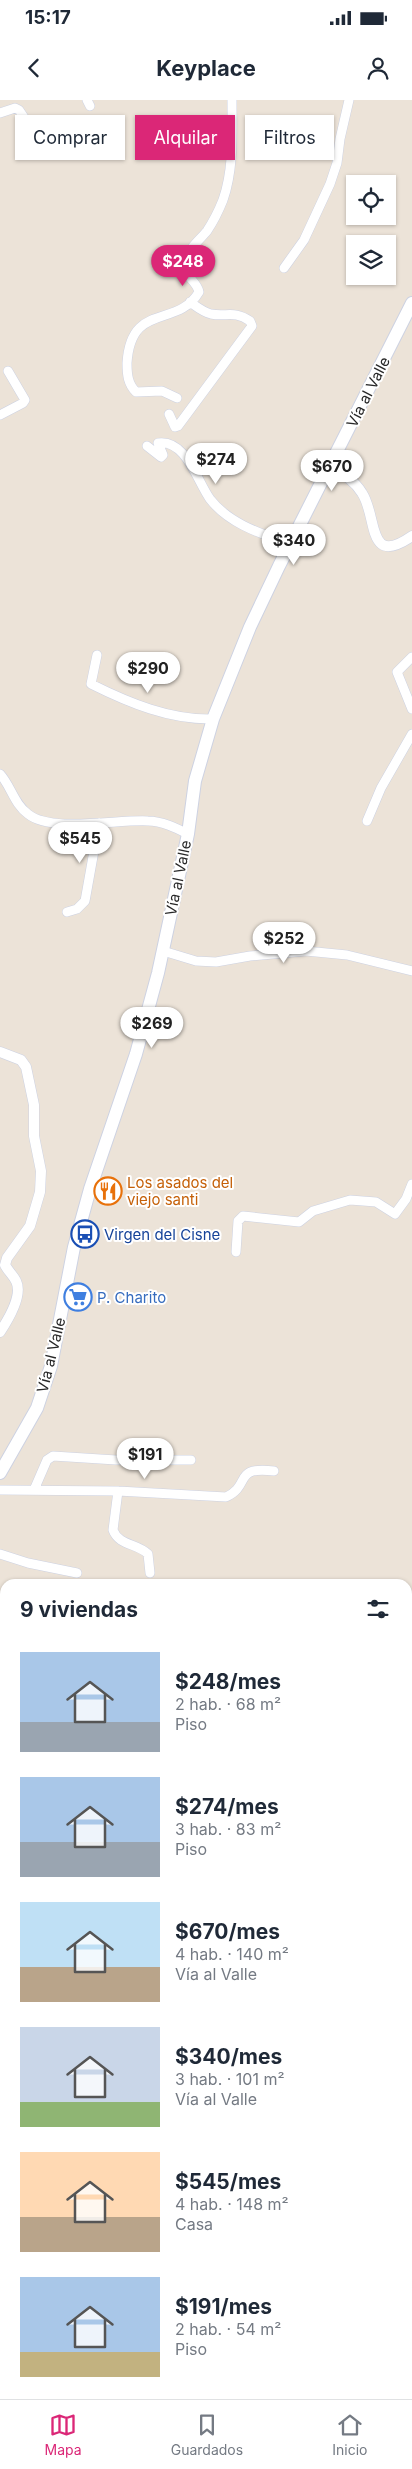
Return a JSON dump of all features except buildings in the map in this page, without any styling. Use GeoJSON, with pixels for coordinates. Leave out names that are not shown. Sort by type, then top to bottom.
{"type":"FeatureCollection","features":[{"type":"Feature","properties":{"kind":"main road","name":"Vía al Valle"},"geometry":{"type":"LineString","coordinates":[[2,1465],[25,1432],[45,1385],[74,1247],[90,1189],[136,1054],[163,951],[188,834],[195,781],[213,719],[250,627],[330,466],[408,319],[412,303]]}},
{"type":"Feature","properties":{"kind":"street"},"geometry":{"type":"LineString","coordinates":[[177,398],[162,391],[136,392],[131,387],[127,378],[129,347],[142,325],[149,319],[167,315],[190,302],[199,292],[198,286],[185,271],[184,264],[190,250],[208,230],[225,192],[232,134],[232,100]]}},
{"type":"Feature","properties":{"kind":"street"},"geometry":{"type":"LineString","coordinates":[[284,268],[304,240],[330,184],[337,162],[349,100]]}},
{"type":"Feature","properties":{"kind":"street"},"geometry":{"type":"LineString","coordinates":[[0,113],[15,108],[22,115]]}},
{"type":"Feature","properties":{"kind":"street"},"geometry":{"type":"LineString","coordinates":[[169,414],[175,427],[178,426],[252,326],[250,321],[244,316],[235,313],[212,314],[199,309],[190,302]]}},
{"type":"Feature","properties":{"kind":"street"},"geometry":{"type":"LineString","coordinates":[[0,415],[23,403],[25,400],[8,371]]}},
{"type":"Feature","properties":{"kind":"street"},"geometry":{"type":"LineString","coordinates":[[147,446],[161,458],[163,455],[158,443],[178,448],[186,457],[210,498],[228,517],[263,534],[290,544]]}},
{"type":"Feature","properties":{"kind":"street"},"geometry":{"type":"LineString","coordinates":[[330,466],[352,480],[364,495],[373,530],[379,542],[388,547],[396,545],[412,536]]}},
{"type":"Feature","properties":{"kind":"street"},"geometry":{"type":"LineString","coordinates":[[97,655],[91,684],[128,701],[172,716],[195,720],[213,719]]}},
{"type":"Feature","properties":{"kind":"street"},"geometry":{"type":"LineString","coordinates":[[412,657],[397,672],[412,709]]}},
{"type":"Feature","properties":{"kind":"street"},"geometry":{"type":"LineString","coordinates":[[367,821],[385,782],[412,734]]}},
{"type":"Feature","properties":{"kind":"street"},"geometry":{"type":"LineString","coordinates":[[0,774],[17,802],[30,816],[43,821],[61,824],[149,821],[175,828],[188,834]]}},
{"type":"Feature","properties":{"kind":"street"},"geometry":{"type":"LineString","coordinates":[[67,912],[77,909],[85,901],[99,823]]}},
{"type":"Feature","properties":{"kind":"street"},"geometry":{"type":"LineString","coordinates":[[163,951],[196,961],[216,962],[250,956],[306,951],[346,955],[412,971]]}},
{"type":"Feature","properties":{"kind":"street"},"geometry":{"type":"LineString","coordinates":[[0,1052],[21,1060],[26,1067],[34,1105],[34,1136],[41,1171],[40,1192],[30,1226],[7,1258],[5,1265],[16,1280],[18,1287],[13,1307],[0,1332]]}},
{"type":"Feature","properties":{"kind":"street"},"geometry":{"type":"LineString","coordinates":[[236,1252],[238,1221],[243,1216],[299,1222],[309,1213],[350,1200],[376,1202],[392,1214],[395,1214],[403,1204],[412,1184]]}},
{"type":"Feature","properties":{"kind":"street"},"geometry":{"type":"LineString","coordinates":[[34,1490],[47,1460],[53,1456],[116,1460],[191,1460]]}},
{"type":"Feature","properties":{"kind":"street"},"geometry":{"type":"LineString","coordinates":[[0,1490],[118,1491],[226,1498],[234,1493],[243,1476],[250,1471],[274,1471]]}},
{"type":"Feature","properties":{"kind":"street"},"geometry":{"type":"LineString","coordinates":[[118,1491],[113,1530],[120,1540],[143,1549],[148,1554],[150,1573]]}},
{"type":"Feature","properties":{"kind":"street"},"geometry":{"type":"LineString","coordinates":[[0,1554],[28,1563],[77,1573]]}},
{"type":"Feature","properties":{"kind":"place","name":"Los asados del viejo santi"},"geometry":{"type":"Point","coordinates":[108,1191]}},
{"type":"Feature","properties":{"kind":"place","name":"Virgen del Cisne"},"geometry":{"type":"Point","coordinates":[85,1234]}},
{"type":"Feature","properties":{"kind":"place","name":"P. Charito"},"geometry":{"type":"Point","coordinates":[78,1297]}}]}
